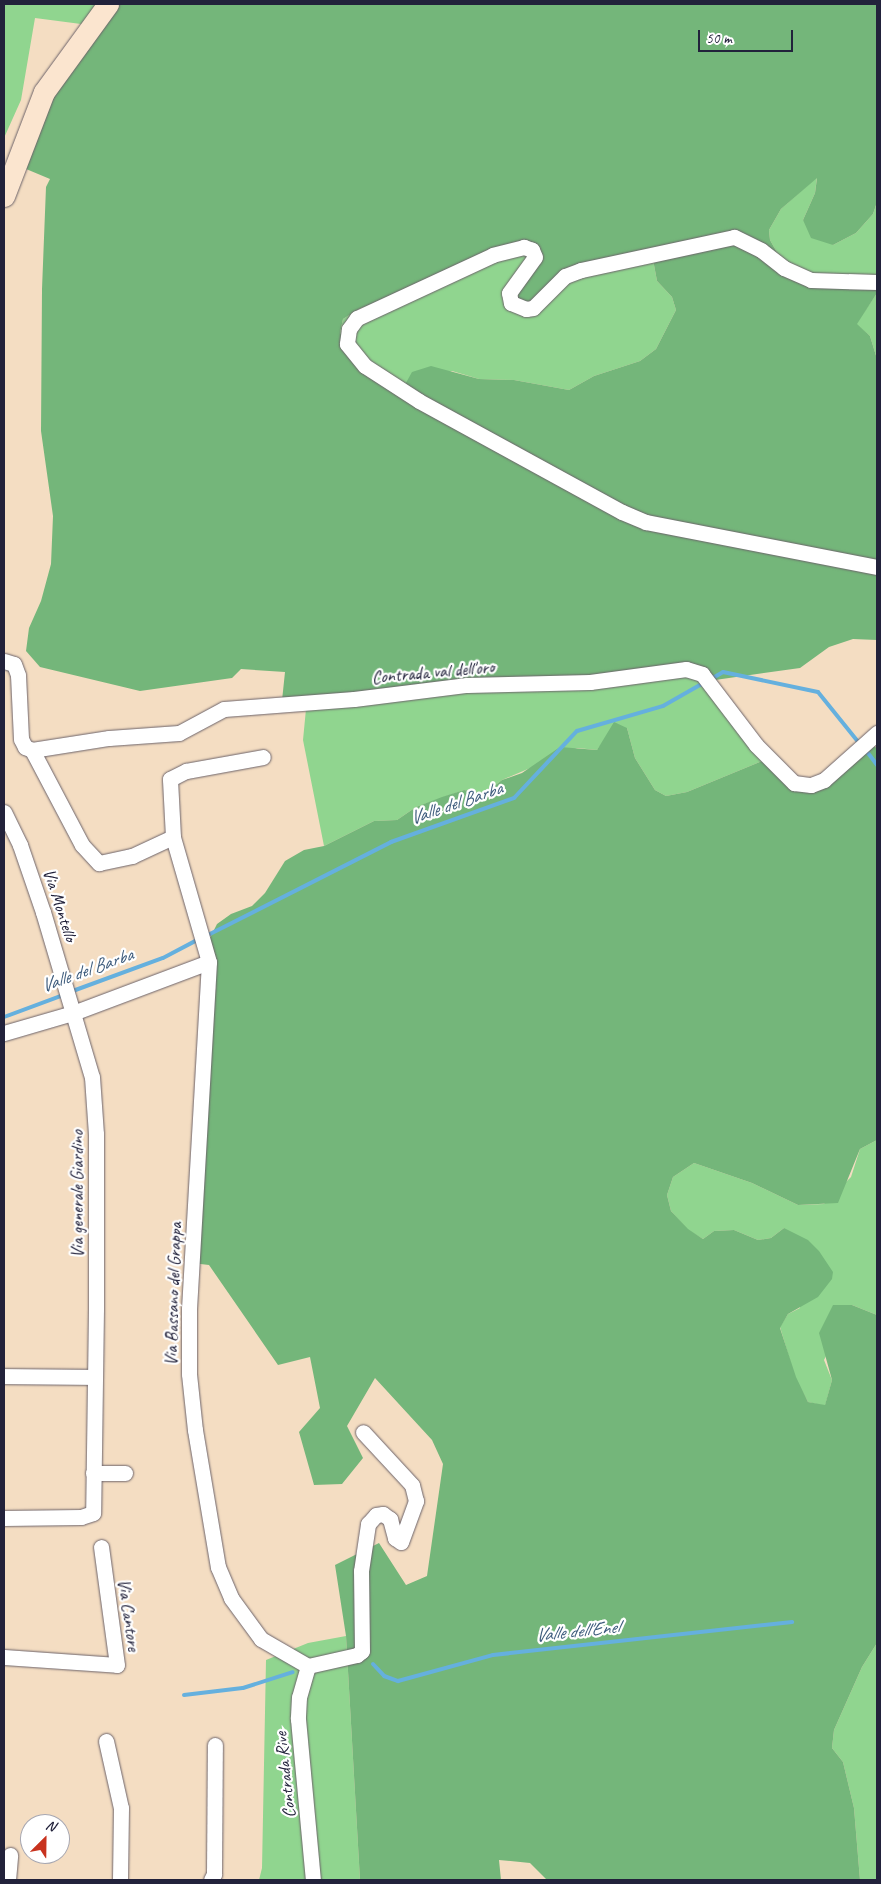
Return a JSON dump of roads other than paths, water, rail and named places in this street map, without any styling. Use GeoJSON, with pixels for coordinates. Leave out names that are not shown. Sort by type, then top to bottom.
{"type":"FeatureCollection","features":[{"type":"Feature","properties":{"kind":"main road"},"geometry":{"type":"LineString","coordinates":[[4,196],[44,92],[108,4]]}},
{"type":"Feature","properties":{"kind":"street"},"geometry":{"type":"LineString","coordinates":[[877,282],[811,280],[784,268],[761,250],[734,237],[659,251],[573,273],[565,276],[534,308],[526,309],[511,303],[510,293],[535,257],[532,250],[524,247],[493,255],[357,318],[349,329],[347,344],[365,366],[419,401],[622,512],[646,522],[877,567]]}},
{"type":"Feature","properties":{"kind":"street"},"geometry":{"type":"LineString","coordinates":[[4,661],[14,664],[18,675],[21,739],[24,747],[32,750],[82,845],[99,863],[132,856],[173,837]]}},
{"type":"Feature","properties":{"kind":"street","name":"Contrada val dell'oro"},"geometry":{"type":"LineString","coordinates":[[32,750],[109,738],[179,733],[224,709],[354,699],[467,685],[590,682],[686,669],[706,680],[756,744],[794,783],[811,785],[824,780],[870,740]]}},
{"type":"Feature","properties":{"kind":"street","name":"Via Bassano del Grappa"},"geometry":{"type":"LineString","coordinates":[[263,757],[186,771],[170,779],[173,837],[209,962],[189,1309],[189,1374],[218,1567],[231,1598],[261,1639],[308,1666]]}},
{"type":"Feature","properties":{"kind":"street","name":"Via Montello"},"geometry":{"type":"LineString","coordinates":[[4,812],[20,845],[71,1009]]}},
{"type":"Feature","properties":{"kind":"street"},"geometry":{"type":"LineString","coordinates":[[4,1033],[209,962]]}},
{"type":"Feature","properties":{"kind":"street","name":"Via generale Giardino"},"geometry":{"type":"LineString","coordinates":[[71,1009],[92,1077],[96,1134],[96,1357],[93,1377]]}},
{"type":"Feature","properties":{"kind":"street"},"geometry":{"type":"LineString","coordinates":[[4,1376],[93,1377],[93,1513],[81,1517],[4,1518]]}},
{"type":"Feature","properties":{"kind":"street"},"geometry":{"type":"LineString","coordinates":[[308,1666],[357,1655],[362,1651],[360,1571],[368,1524],[376,1514],[383,1514],[390,1519],[395,1538],[401,1542],[416,1501],[412,1485],[363,1432]]}},
{"type":"Feature","properties":{"kind":"street"},"geometry":{"type":"LineString","coordinates":[[93,1474],[125,1473]]}},
{"type":"Feature","properties":{"kind":"street","name":"Via Cantore"},"geometry":{"type":"LineString","coordinates":[[4,1657],[117,1665],[101,1547]]}},
{"type":"Feature","properties":{"kind":"street","name":"Contrada Rive"},"geometry":{"type":"LineString","coordinates":[[308,1666],[299,1697],[298,1719],[313,1880]]}},
{"type":"Feature","properties":{"kind":"street"},"geometry":{"type":"LineString","coordinates":[[106,1741],[121,1808],[120,1880]]}},
{"type":"Feature","properties":{"kind":"street"},"geometry":{"type":"LineString","coordinates":[[211,1880],[214,1874],[215,1745]]}},
{"type":"Feature","properties":{"kind":"street"},"geometry":{"type":"LineString","coordinates":[[8,1880],[10,1855]]}},
{"type":"Feature","properties":{"kind":"waterway","name":"Valle del Barba"},"geometry":{"type":"LineString","coordinates":[[711,679],[723,672],[818,692],[860,744]]}},
{"type":"Feature","properties":{"kind":"waterway","name":"Valle del Barba"},"geometry":{"type":"LineString","coordinates":[[206,936],[391,842],[514,798],[577,731],[663,706],[705,682]]}},
{"type":"Feature","properties":{"kind":"waterway","name":"Valle del Barba"},"geometry":{"type":"LineString","coordinates":[[865,749],[877,765]]}},
{"type":"Feature","properties":{"kind":"waterway","name":"Valle del Barba"},"geometry":{"type":"LineString","coordinates":[[70,992],[163,958],[199,939]]}},
{"type":"Feature","properties":{"kind":"waterway","name":"Valle del Barba"},"geometry":{"type":"LineString","coordinates":[[4,1017],[63,995]]}},
{"type":"Feature","properties":{"kind":"waterway","name":"Valle dell'Enel"},"geometry":{"type":"LineString","coordinates":[[373,1664],[384,1676],[398,1681],[493,1655],[792,1622]]}},
{"type":"Feature","properties":{"kind":"waterway","name":"Valle dell'Enel"},"geometry":{"type":"LineString","coordinates":[[184,1695],[243,1688],[293,1672]]}}]}
